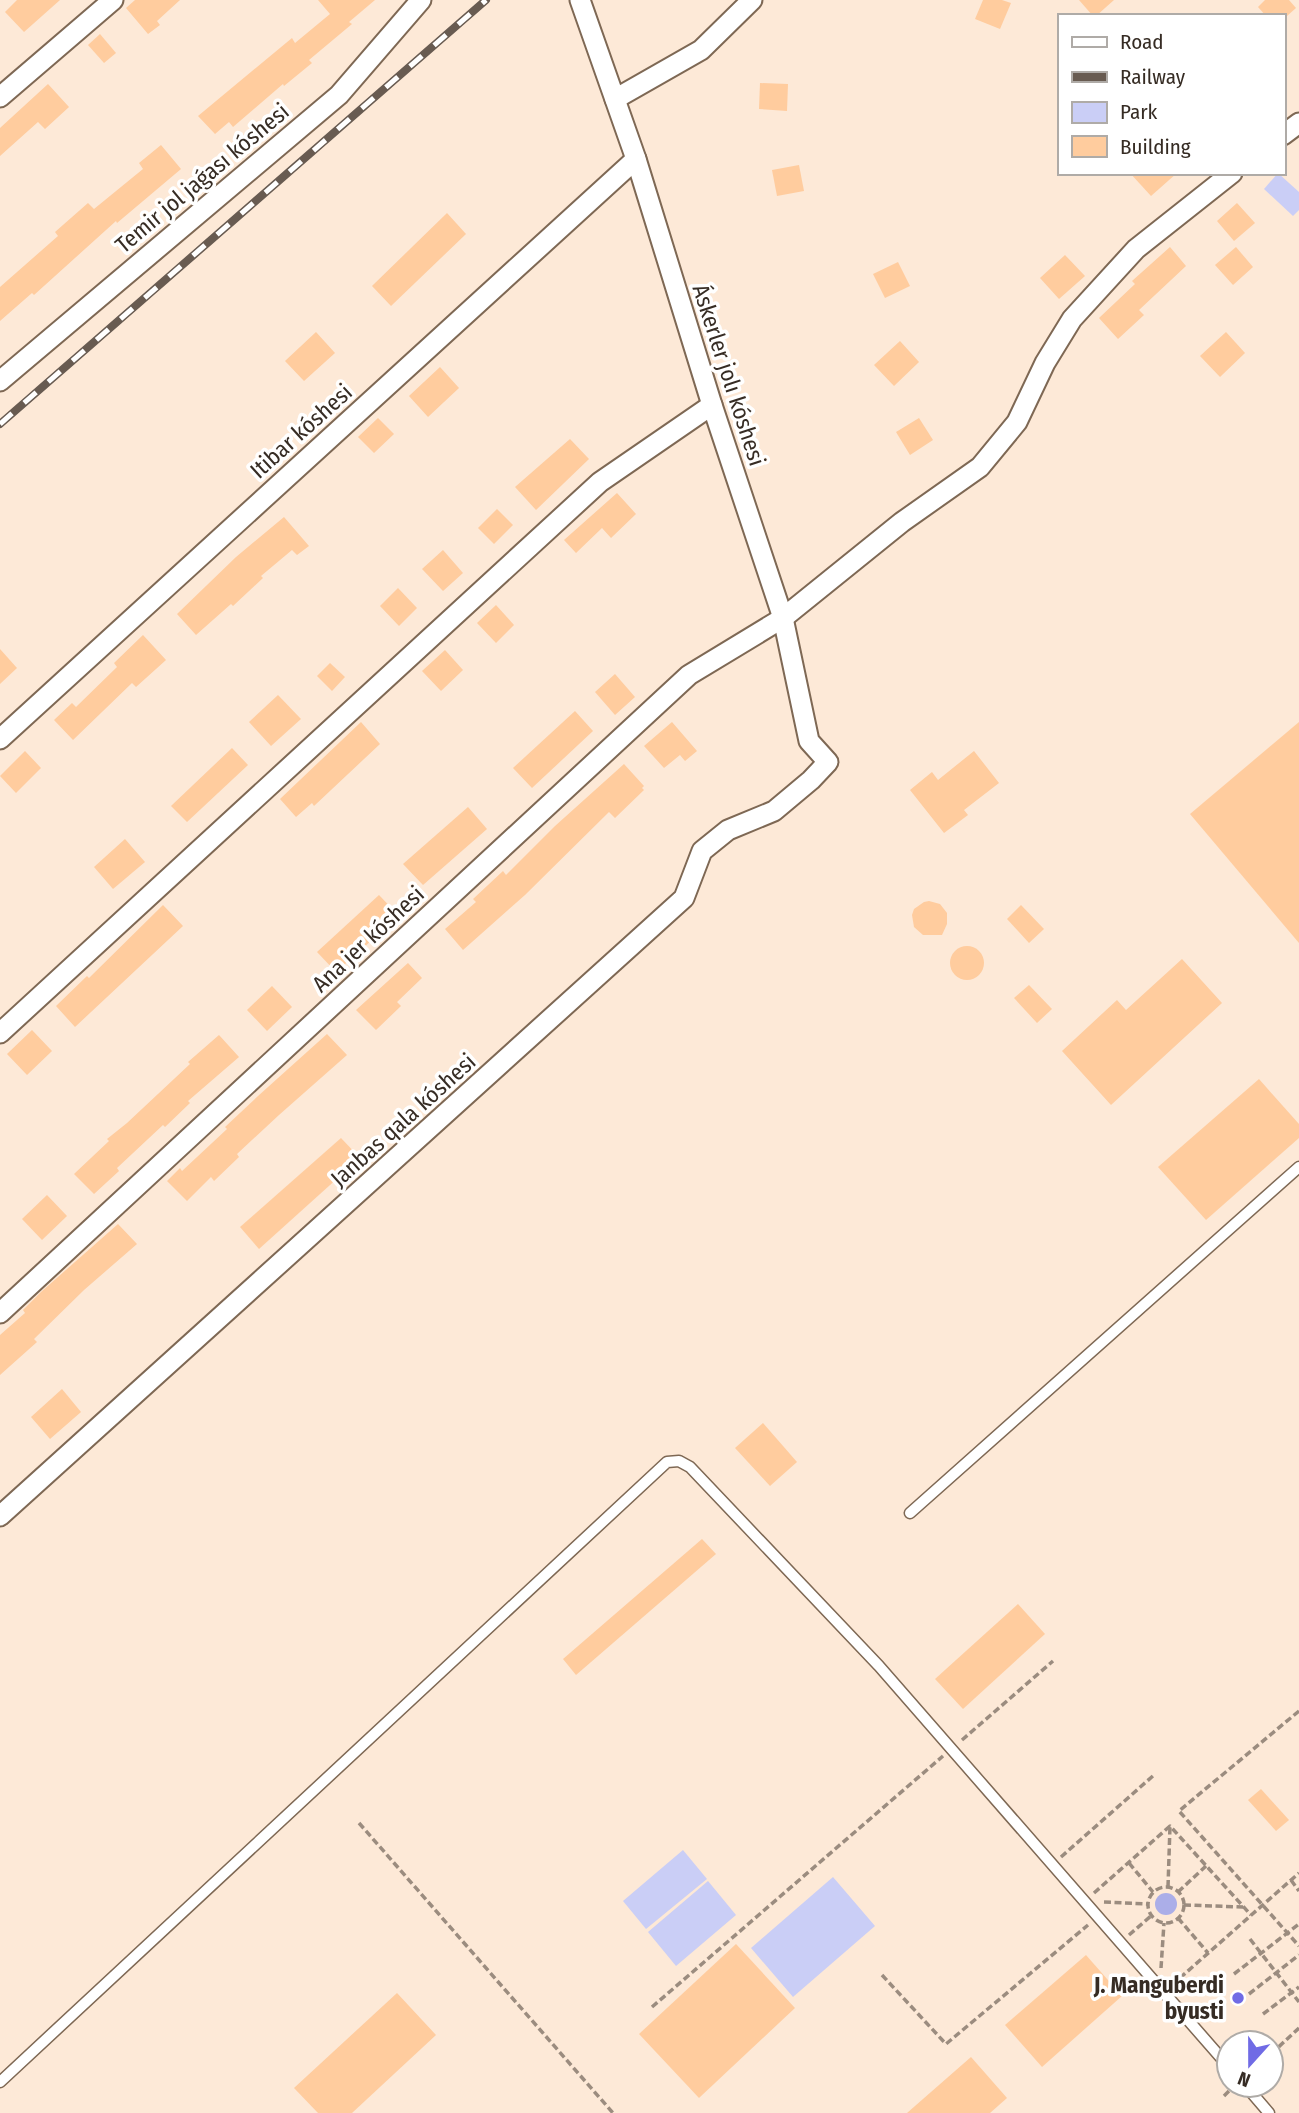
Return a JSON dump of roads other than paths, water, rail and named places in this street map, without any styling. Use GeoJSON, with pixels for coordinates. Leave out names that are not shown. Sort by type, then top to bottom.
{"type":"FeatureCollection","features":[{"type":"Feature","properties":{"kind":"street"},"geometry":{"type":"LineString","coordinates":[[0,97],[113,0]]}},
{"type":"Feature","properties":{"kind":"street","name":"Temir jol jaǵası kóshesi"},"geometry":{"type":"LineString","coordinates":[[0,381],[339,95],[421,0]]}},
{"type":"Feature","properties":{"kind":"street","name":"Áskerler jolı kóshesi"},"geometry":{"type":"LineString","coordinates":[[580,0],[636,159],[712,405],[783,618],[809,741],[828,762]]}},
{"type":"Feature","properties":{"kind":"street"},"geometry":{"type":"LineString","coordinates":[[615,99],[701,50],[752,0]]}},
{"type":"Feature","properties":{"kind":"street","name":"Itibar kóshesi"},"geometry":{"type":"LineString","coordinates":[[0,739],[636,159]]}},
{"type":"Feature","properties":{"kind":"street","name":"Ana jer kóshesi"},"geometry":{"type":"LineString","coordinates":[[0,1313],[690,675],[783,618],[902,522],[980,467],[1017,422],[1045,363],[1072,319],[1136,249],[1229,175]]}},
{"type":"Feature","properties":{"kind":"street"},"geometry":{"type":"LineString","coordinates":[[0,1033],[600,482],[712,405]]}},
{"type":"Feature","properties":{"kind":"street","name":"Janbas qala kóshesi"},"geometry":{"type":"LineString","coordinates":[[0,1516],[684,898],[702,851],[728,830],[774,811],[828,762]]}},
{"type":"Feature","properties":{"kind":"lane"},"geometry":{"type":"LineString","coordinates":[[909,1513],[1299,1167]]}},
{"type":"Feature","properties":{"kind":"lane"},"geometry":{"type":"LineString","coordinates":[[0,2082],[667,1462],[679,1461],[690,1467],[879,1666],[1215,2051]]}},
{"type":"Feature","properties":{"kind":"lane"},"geometry":{"type":"LineString","coordinates":[[1257,2099],[1269,2113]]}},
{"type":"Feature","properties":{"kind":"railway"},"geometry":{"type":"LineString","coordinates":[[0,424],[486,0]]}},
{"type":"Feature","properties":{"kind":"place","name":"J. Manguberdi byusti"},"geometry":{"type":"Point","coordinates":[1238,1998]}}]}
